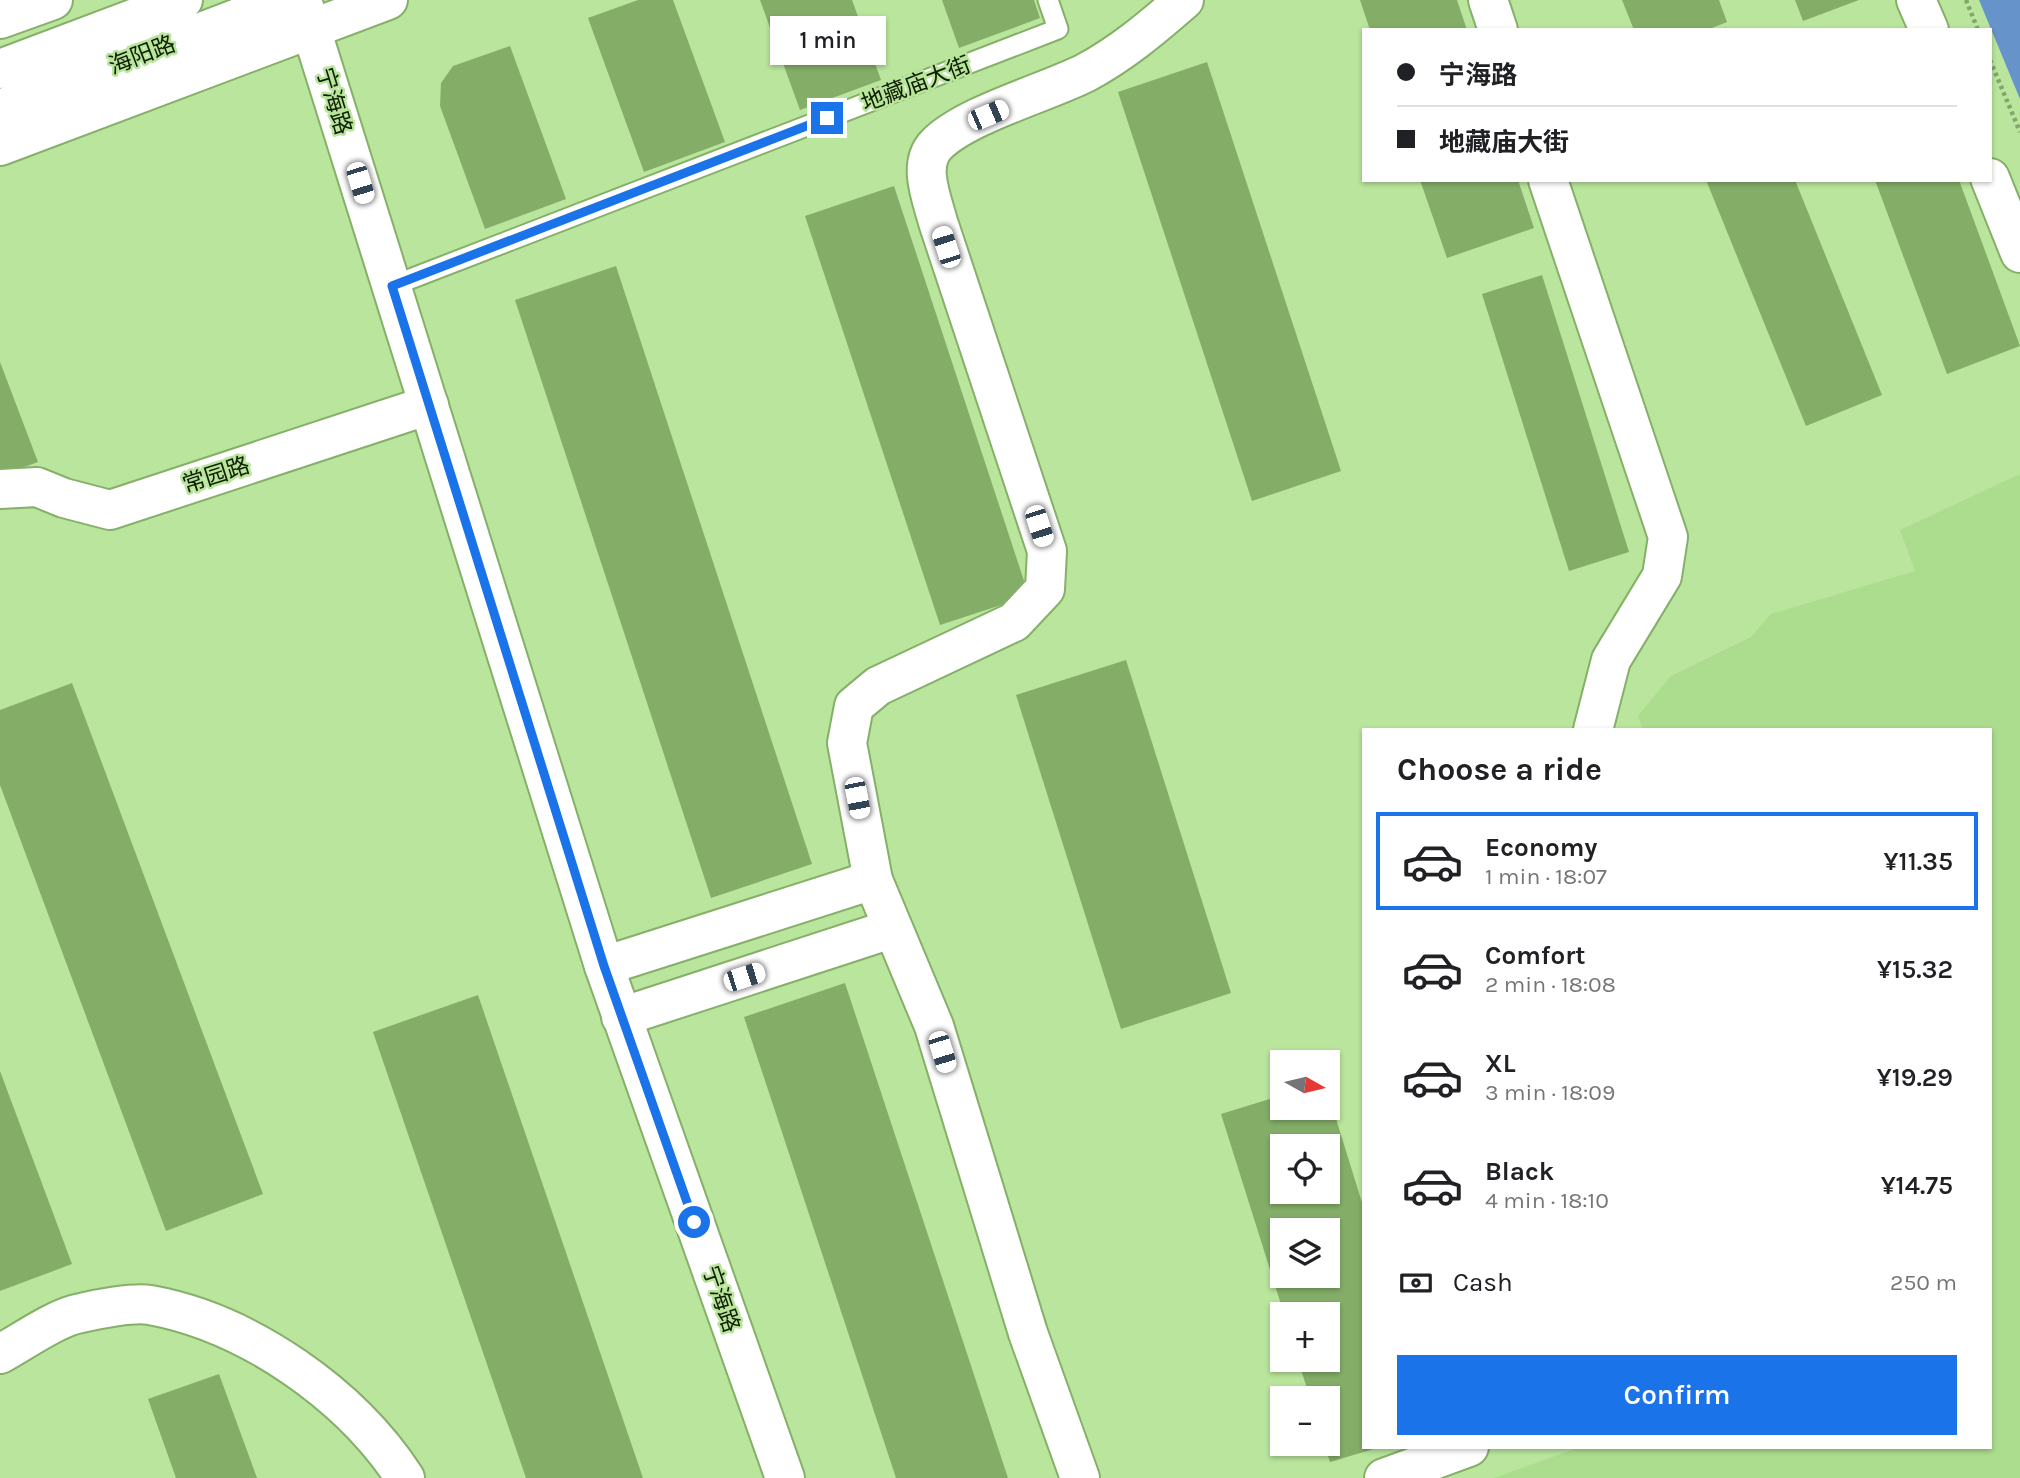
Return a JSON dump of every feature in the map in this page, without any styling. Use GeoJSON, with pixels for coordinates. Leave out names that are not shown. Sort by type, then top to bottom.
{"type":"FeatureCollection","features":[{"type":"Feature","properties":{"kind":"street"},"geometry":{"type":"LineString","coordinates":[[0,19],[53,0]]}},
{"type":"Feature","properties":{"kind":"street","name":"海阳路"},"geometry":{"type":"LineString","coordinates":[[0,69],[183,0]]}},
{"type":"Feature","properties":{"kind":"street","name":"海阳路"},"geometry":{"type":"LineString","coordinates":[[0,109],[285,0]]}},
{"type":"Feature","properties":{"kind":"street"},"geometry":{"type":"LineString","coordinates":[[0,146],[307,14],[388,0]]}},
{"type":"Feature","properties":{"kind":"street"},"geometry":{"type":"LineString","coordinates":[[1080,1478],[1028,1334],[934,1026],[891,929],[873,880],[847,743],[854,706],[878,686],[1014,622],[1045,589],[1047,551],[938,222],[925,174],[934,146],[970,123],[1087,72],[1143,36],[1184,0]]}},
{"type":"Feature","properties":{"kind":"street"},"geometry":{"type":"LineString","coordinates":[[1488,0],[1497,28]]}},
{"type":"Feature","properties":{"kind":"street"},"geometry":{"type":"LineString","coordinates":[[1916,0],[1928,28]]}},
{"type":"Feature","properties":{"kind":"street","name":"宁海路"},"geometry":{"type":"LineString","coordinates":[[307,14],[604,966],[785,1478]]}},
{"type":"Feature","properties":{"kind":"street"},"geometry":{"type":"LineString","coordinates":[[1549,182],[1668,537],[1662,576],[1611,660],[1594,728]]}},
{"type":"Feature","properties":{"kind":"street"},"geometry":{"type":"LineString","coordinates":[[1992,182],[2020,253]]}},
{"type":"Feature","properties":{"kind":"street","name":"常园路"},"geometry":{"type":"LineString","coordinates":[[0,489],[37,487],[110,510],[429,405]]}},
{"type":"Feature","properties":{"kind":"street"},"geometry":{"type":"LineString","coordinates":[[604,966],[873,880]]}},
{"type":"Feature","properties":{"kind":"street"},"geometry":{"type":"LineString","coordinates":[[621,1017],[891,929]]}},
{"type":"Feature","properties":{"kind":"street"},"geometry":{"type":"LineString","coordinates":[[0,1354],[78,1313],[148,1305],[219,1327],[286,1362],[339,1400],[384,1445],[405,1478]]}},
{"type":"Feature","properties":{"kind":"street"},"geometry":{"type":"LineString","coordinates":[[1384,1478],[1464,1449]]}},
{"type":"Feature","properties":{"kind":"lane","name":"地藏庙大街"},"geometry":{"type":"LineString","coordinates":[[392,286],[1058,29],[1048,0]]}},
{"type":"Feature","properties":{"kind":"path"},"geometry":{"type":"LineString","coordinates":[[1966,0],[1977,28]]}},
{"type":"Feature","properties":{"kind":"path"},"geometry":{"type":"LineString","coordinates":[[1992,65],[2020,132]]}},
{"type":"Feature","properties":{"kind":"shaded area"},"geometry":{"type":"Polygon","coordinates":[[[2020,474],[2020,1478],[1494,1478],[1574,1449],[1992,1449],[1992,728],[1642,728],[1638,716],[1671,676],[1751,637],[1771,614],[1915,571],[1900,530],[2020,474]]]}},
{"type":"Feature","properties":{"kind":"water"},"geometry":{"type":"Polygon","coordinates":[[[1979,0],[2020,0],[2020,99],[1992,28],[1979,0]]]}},
{"type":"Feature","properties":{"kind":"building"},"geometry":{"type":"Polygon","coordinates":[[[638,0],[673,0],[725,142],[644,172],[588,18],[638,0]]]}},
{"type":"Feature","properties":{"kind":"building"},"geometry":{"type":"Polygon","coordinates":[[[760,0],[852,0],[881,80],[800,110],[760,0]]]}},
{"type":"Feature","properties":{"kind":"building"},"geometry":{"type":"Polygon","coordinates":[[[942,0],[1034,0],[1040,18],[959,48],[942,0]]]}},
{"type":"Feature","properties":{"kind":"building"},"geometry":{"type":"Polygon","coordinates":[[[1360,0],[1457,0],[1466,28],[1369,28],[1360,0]]]}},
{"type":"Feature","properties":{"kind":"building"},"geometry":{"type":"Polygon","coordinates":[[[1622,0],[1719,0],[1727,22],[1712,28],[1633,28],[1622,0]]]}},
{"type":"Feature","properties":{"kind":"building"},"geometry":{"type":"Polygon","coordinates":[[[1795,0],[1859,0],[1803,21],[1795,0]]]}},
{"type":"Feature","properties":{"kind":"building"},"geometry":{"type":"Polygon","coordinates":[[[510,46],[566,199],[485,229],[440,106],[441,83],[453,66],[510,46]]]}},
{"type":"Feature","properties":{"kind":"building"},"geometry":{"type":"Polygon","coordinates":[[[1207,62],[1341,471],[1252,501],[1118,92],[1207,62]]]}},
{"type":"Feature","properties":{"kind":"building"},"geometry":{"type":"Polygon","coordinates":[[[1421,182],[1519,182],[1534,228],[1447,258],[1421,182]]]}},
{"type":"Feature","properties":{"kind":"building"},"geometry":{"type":"Polygon","coordinates":[[[1707,182],[1796,182],[1882,395],[1806,426],[1707,182]]]}},
{"type":"Feature","properties":{"kind":"building"},"geometry":{"type":"Polygon","coordinates":[[[1876,182],[1960,182],[2020,346],[1947,374],[1876,182]]]}},
{"type":"Feature","properties":{"kind":"building"},"geometry":{"type":"Polygon","coordinates":[[[894,186],[1029,596],[940,625],[805,216],[894,186]]]}},
{"type":"Feature","properties":{"kind":"building"},"geometry":{"type":"Polygon","coordinates":[[[616,266],[812,864],[711,898],[515,300],[616,266]]]}},
{"type":"Feature","properties":{"kind":"building"},"geometry":{"type":"Polygon","coordinates":[[[1542,275],[1629,552],[1569,571],[1482,294],[1542,275]]]}},
{"type":"Feature","properties":{"kind":"building"},"geometry":{"type":"Polygon","coordinates":[[[0,362],[38,462],[0,476],[0,362]]]}},
{"type":"Feature","properties":{"kind":"building"},"geometry":{"type":"Polygon","coordinates":[[[1126,660],[1231,993],[1121,1029],[1016,695],[1126,660]]]}},
{"type":"Feature","properties":{"kind":"building"},"geometry":{"type":"Polygon","coordinates":[[[72,683],[263,1194],[166,1231],[0,785],[0,710],[72,683]]]}},
{"type":"Feature","properties":{"kind":"building"},"geometry":{"type":"Polygon","coordinates":[[[845,983],[1008,1478],[896,1478],[744,1017],[845,983]]]}},
{"type":"Feature","properties":{"kind":"building"},"geometry":{"type":"Polygon","coordinates":[[[478,995],[643,1478],[526,1478],[373,1032],[478,995]]]}},
{"type":"Feature","properties":{"kind":"building"},"geometry":{"type":"Polygon","coordinates":[[[0,1071],[72,1264],[0,1291],[0,1071]]]}},
{"type":"Feature","properties":{"kind":"building"},"geometry":{"type":"Polygon","coordinates":[[[1270,1099],[1270,1120],[1336,1120],[1362,1203],[1362,1449],[1374,1449],[1330,1462],[1328,1456],[1340,1456],[1340,1386],[1306,1386],[1302,1372],[1340,1372],[1340,1302],[1280,1302],[1276,1288],[1340,1288],[1340,1218],[1270,1218],[1270,1270],[1221,1114],[1270,1099]]]}},
{"type":"Feature","properties":{"kind":"building"},"geometry":{"type":"Polygon","coordinates":[[[219,1374],[257,1478],[176,1478],[148,1399],[219,1374]]]}},
{"type":"Feature","properties":{"kind":"route"},"geometry":{"type":"LineString","coordinates":[[694,1222],[604,966],[392,286],[827,118]]}}]}
